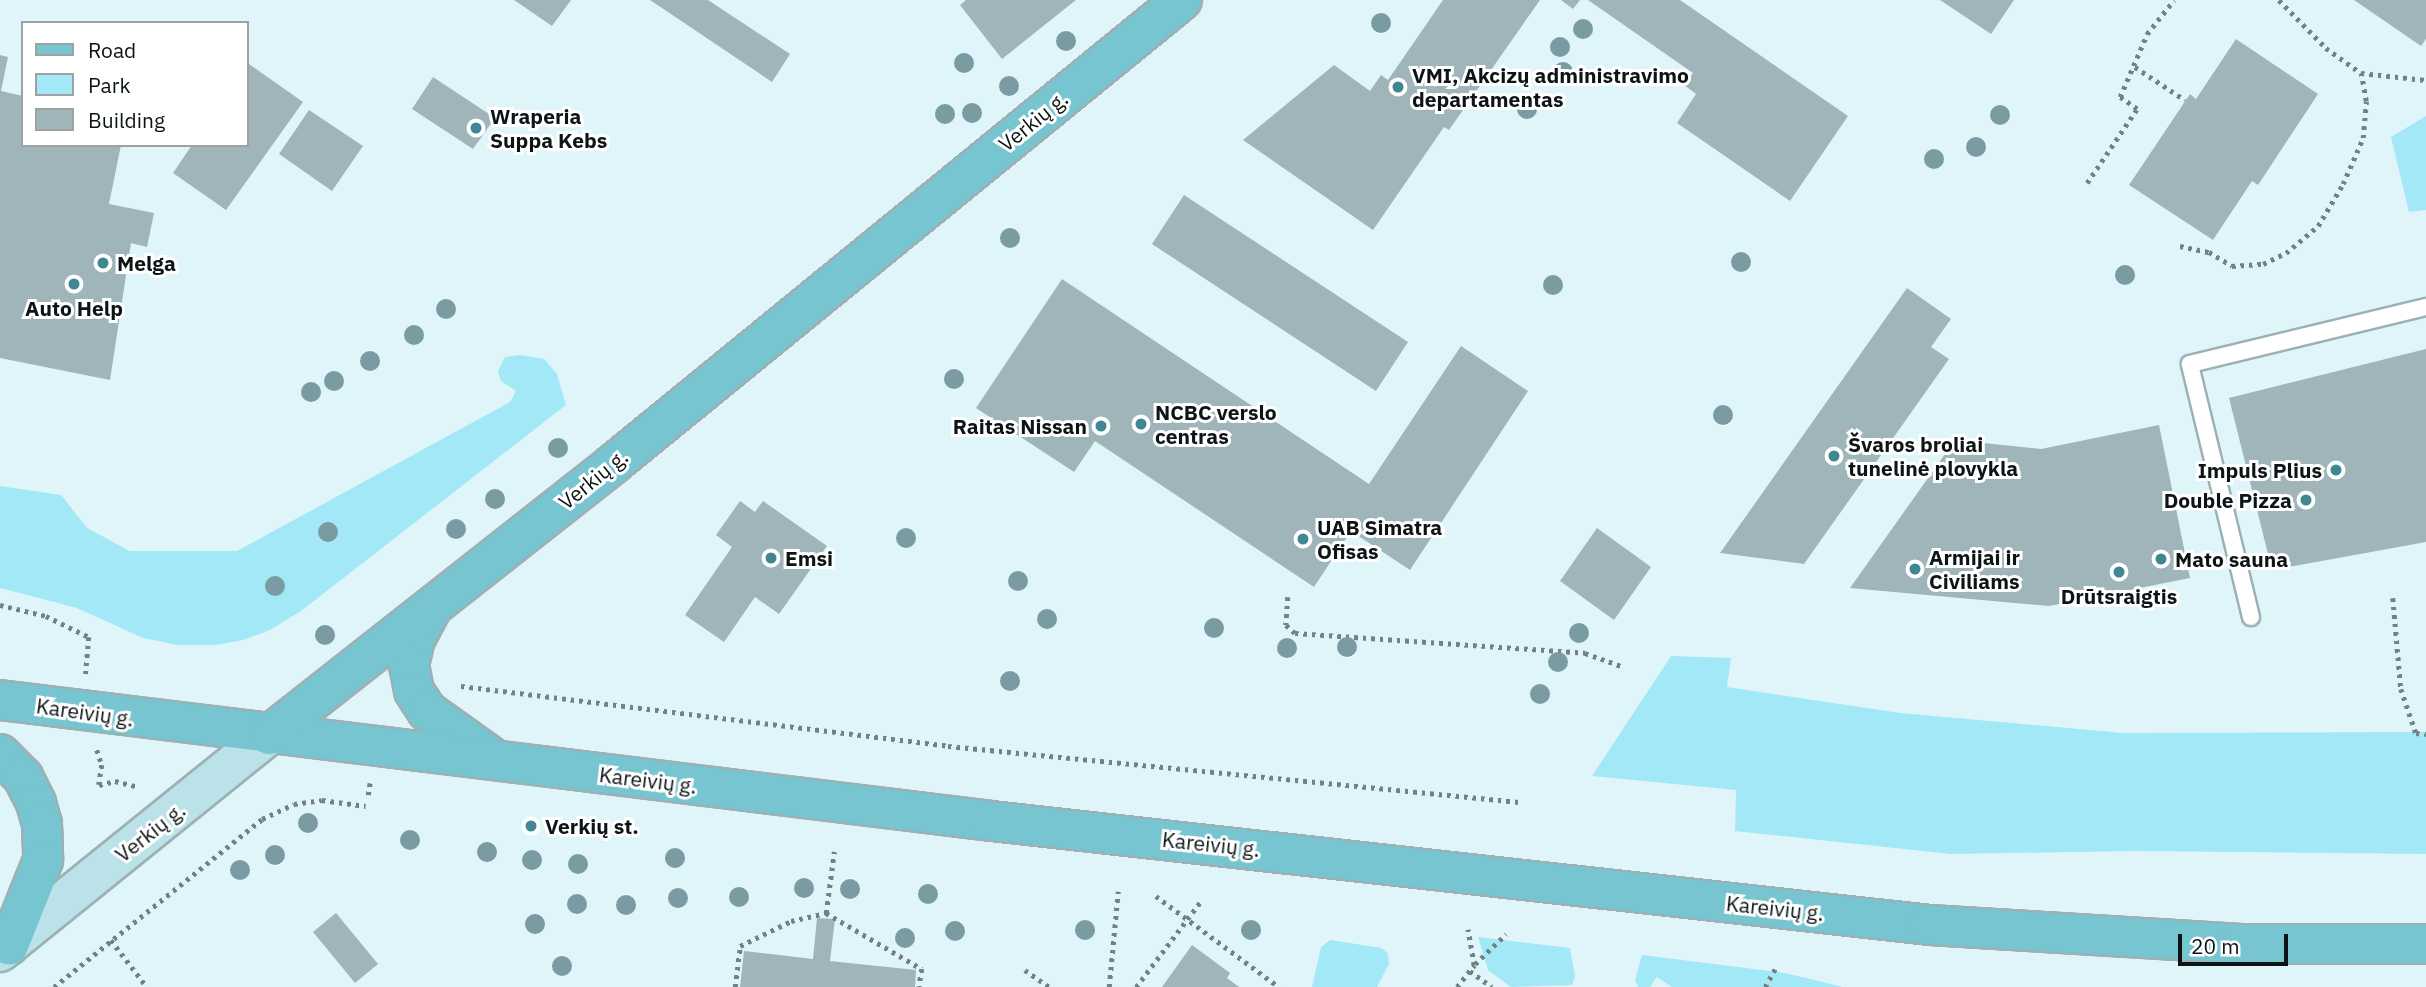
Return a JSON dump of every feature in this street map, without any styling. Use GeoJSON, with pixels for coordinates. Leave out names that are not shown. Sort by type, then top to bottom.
{"type":"FeatureCollection","features":[{"type":"Feature","properties":{"kind":"main road","name":"Verkių g."},"geometry":{"type":"LineString","coordinates":[[4,948],[613,464],[1182,0]]}},
{"type":"Feature","properties":{"kind":"main road"},"geometry":{"type":"LineString","coordinates":[[434,605],[421,625],[409,665],[414,691],[427,712],[499,762]]}},
{"type":"Feature","properties":{"kind":"main road","name":"Kareivių g."},"geometry":{"type":"LineString","coordinates":[[0,700],[269,735],[991,821],[1930,925],[2241,944],[2426,943]]}},
{"type":"Feature","properties":{"kind":"main road"},"geometry":{"type":"LineString","coordinates":[[0,754],[23,777],[36,803],[42,824],[43,860],[4,948]]}},
{"type":"Feature","properties":{"kind":"lane"},"geometry":{"type":"LineString","coordinates":[[2251,617],[2190,364],[2426,307]]}},
{"type":"Feature","properties":{"kind":"path"},"geometry":{"type":"LineString","coordinates":[[2087,183],[2137,108],[2120,97],[2147,34],[2174,0]]}},
{"type":"Feature","properties":{"kind":"path"},"geometry":{"type":"LineString","coordinates":[[2279,0],[2326,48],[2361,73],[2426,80]]}},
{"type":"Feature","properties":{"kind":"path"},"geometry":{"type":"LineString","coordinates":[[2135,67],[2185,100]]}},
{"type":"Feature","properties":{"kind":"path"},"geometry":{"type":"LineString","coordinates":[[2180,246],[2209,253],[2232,267],[2263,264],[2286,253],[2318,226],[2343,184],[2362,138],[2366,102],[2361,73]]}},
{"type":"Feature","properties":{"kind":"path"},"geometry":{"type":"LineString","coordinates":[[1288,597],[1286,625],[1295,633],[1585,653],[1625,667]]}},
{"type":"Feature","properties":{"kind":"path"},"geometry":{"type":"LineString","coordinates":[[2393,598],[2401,689],[2416,733],[2426,734]]}},
{"type":"Feature","properties":{"kind":"path"},"geometry":{"type":"LineString","coordinates":[[0,605],[46,616],[89,637],[86,669]]}},
{"type":"Feature","properties":{"kind":"path"},"geometry":{"type":"LineString","coordinates":[[461,686],[948,746],[1518,802]]}},
{"type":"Feature","properties":{"kind":"path"},"geometry":{"type":"LineString","coordinates":[[102,765],[99,785],[115,781],[135,786]]}},
{"type":"Feature","properties":{"kind":"path"},"geometry":{"type":"LineString","coordinates":[[54,987],[261,819],[294,804],[323,800],[366,806]]}},
{"type":"Feature","properties":{"kind":"path"},"geometry":{"type":"LineString","coordinates":[[826,913],[834,852]]}},
{"type":"Feature","properties":{"kind":"path"},"geometry":{"type":"LineString","coordinates":[[1109,987],[1118,891]]}},
{"type":"Feature","properties":{"kind":"path"},"geometry":{"type":"LineString","coordinates":[[1156,896],[1279,987]]}},
{"type":"Feature","properties":{"kind":"path"},"geometry":{"type":"LineString","coordinates":[[1136,987],[1201,901]]}},
{"type":"Feature","properties":{"kind":"path"},"geometry":{"type":"LineString","coordinates":[[735,987],[740,946],[791,921],[826,913],[922,969],[919,987]]}},
{"type":"Feature","properties":{"kind":"path"},"geometry":{"type":"LineString","coordinates":[[1468,930],[1474,965]]}},
{"type":"Feature","properties":{"kind":"path"},"geometry":{"type":"LineString","coordinates":[[1457,987],[1474,965],[1506,934]]}},
{"type":"Feature","properties":{"kind":"path"},"geometry":{"type":"LineString","coordinates":[[111,940],[147,987]]}},
{"type":"Feature","properties":{"kind":"path"},"geometry":{"type":"LineString","coordinates":[[1765,987],[1776,967]]}},
{"type":"Feature","properties":{"kind":"path"},"geometry":{"type":"LineString","coordinates":[[1025,970],[1049,987]]}},
{"type":"Feature","properties":{"kind":"path"},"geometry":{"type":"LineString","coordinates":[[1470,971],[1492,987]]}},
{"type":"Feature","properties":{"kind":"green space"},"geometry":{"type":"Polygon","coordinates":[[[2426,116],[2426,210],[2409,212],[2391,137],[2426,116]]]}},
{"type":"Feature","properties":{"kind":"green space"},"geometry":{"type":"Polygon","coordinates":[[[520,355],[544,359],[557,374],[566,405],[301,611],[270,630],[243,640],[216,645],[178,645],[143,638],[77,608],[0,588],[0,486],[61,495],[87,528],[130,551],[237,551],[510,402],[516,391],[501,381],[498,371],[505,357],[520,355]]]}},
{"type":"Feature","properties":{"kind":"green space"},"geometry":{"type":"Polygon","coordinates":[[[1671,656],[1731,658],[1727,687],[1900,713],[2123,733],[2426,732],[2426,854],[2132,851],[1951,854],[1735,831],[1736,790],[1592,776],[1671,656]]]}},
{"type":"Feature","properties":{"kind":"green space"},"geometry":{"type":"Polygon","coordinates":[[[1478,937],[1570,948],[1575,976],[1572,985],[1511,987],[1488,970],[1478,937]]]}},
{"type":"Feature","properties":{"kind":"green space"},"geometry":{"type":"Polygon","coordinates":[[[1330,940],[1382,948],[1388,954],[1389,964],[1377,987],[1312,987],[1321,947],[1330,940]]]}},
{"type":"Feature","properties":{"kind":"green space"},"geometry":{"type":"Polygon","coordinates":[[[1642,955],[1785,973],[1843,987],[1672,987],[1657,977],[1650,987],[1638,987],[1635,980],[1642,955]]]}},
{"type":"Feature","properties":{"kind":"building"},"geometry":{"type":"Polygon","coordinates":[[[514,0],[571,0],[552,26],[514,0]]]}},
{"type":"Feature","properties":{"kind":"building"},"geometry":{"type":"Polygon","coordinates":[[[650,0],[708,0],[790,54],[772,82],[650,0]]]}},
{"type":"Feature","properties":{"kind":"building"},"geometry":{"type":"Polygon","coordinates":[[[966,0],[1076,0],[1002,59],[960,5],[966,0]]]}},
{"type":"Feature","properties":{"kind":"building"},"geometry":{"type":"Polygon","coordinates":[[[1443,0],[1540,0],[1449,130],[1444,127],[1373,230],[1243,140],[1334,65],[1370,91],[1381,75],[1388,80],[1443,0]]]}},
{"type":"Feature","properties":{"kind":"building"},"geometry":{"type":"Polygon","coordinates":[[[1561,0],[1580,0],[1573,9],[1561,0]]]}},
{"type":"Feature","properties":{"kind":"building"},"geometry":{"type":"Polygon","coordinates":[[[1588,0],[1680,0],[1848,116],[1790,201],[1677,123],[1696,94],[1684,85],[1693,73],[1588,0]]]}},
{"type":"Feature","properties":{"kind":"building"},"geometry":{"type":"Polygon","coordinates":[[[1940,0],[2014,0],[1991,34],[1940,0]]]}},
{"type":"Feature","properties":{"kind":"building"},"geometry":{"type":"Polygon","coordinates":[[[2354,0],[2426,0],[2426,39],[2421,46],[2354,0]]]}},
{"type":"Feature","properties":{"kind":"building"},"geometry":{"type":"Polygon","coordinates":[[[2236,39],[2318,94],[2258,185],[2252,181],[2213,240],[2129,185],[2190,94],[2196,99],[2236,39]]]}},
{"type":"Feature","properties":{"kind":"building"},"geometry":{"type":"Polygon","coordinates":[[[0,55],[8,57],[1,91],[21,96],[21,147],[121,147],[109,204],[154,213],[147,247],[131,243],[110,380],[0,358],[0,55]]]}},
{"type":"Feature","properties":{"kind":"building"},"geometry":{"type":"Polygon","coordinates":[[[249,64],[303,102],[226,210],[173,173],[191,147],[248,147],[249,64]]]}},
{"type":"Feature","properties":{"kind":"building"},"geometry":{"type":"Polygon","coordinates":[[[433,77],[495,118],[473,149],[412,109],[433,77]]]}},
{"type":"Feature","properties":{"kind":"building"},"geometry":{"type":"Polygon","coordinates":[[[309,110],[363,146],[332,191],[279,154],[309,110]]]}},
{"type":"Feature","properties":{"kind":"building","name":"NCBC verslo centras"},"geometry":{"type":"Polygon","coordinates":[[[1184,195],[1408,342],[1376,391],[1152,244],[1184,195]]]}},
{"type":"Feature","properties":{"kind":"building","name":"NCBC verslo centras"},"geometry":{"type":"Polygon","coordinates":[[[1062,279],[1369,484],[1461,346],[1528,391],[1410,570],[1351,531],[1314,587],[1095,441],[1074,472],[976,408],[1062,279]]]}},
{"type":"Feature","properties":{"kind":"building","name":"Švaros broliai tunelinė plovykla"},"geometry":{"type":"Polygon","coordinates":[[[1907,288],[1951,319],[1931,347],[1949,359],[1804,564],[1720,553],[1907,288]]]}},
{"type":"Feature","properties":{"kind":"building","name":"Impuls Plius"},"geometry":{"type":"Polygon","coordinates":[[[2426,349],[2426,542],[2272,570],[2229,398],[2426,349]]]}},
{"type":"Feature","properties":{"kind":"building"},"geometry":{"type":"Polygon","coordinates":[[[2159,425],[2190,578],[2049,606],[1850,588],[1955,440],[2041,449],[2159,425]]]}},
{"type":"Feature","properties":{"kind":"building","name":"Emsi"},"geometry":{"type":"Polygon","coordinates":[[[740,501],[755,512],[763,501],[827,546],[779,614],[755,597],[724,642],[685,615],[732,547],[716,535],[740,501]]]}},
{"type":"Feature","properties":{"kind":"building"},"geometry":{"type":"Polygon","coordinates":[[[1597,528],[1651,567],[1614,620],[1560,581],[1597,528]]]}},
{"type":"Feature","properties":{"kind":"building"},"geometry":{"type":"Polygon","coordinates":[[[336,913],[378,964],[355,983],[313,932],[336,913]]]}},
{"type":"Feature","properties":{"kind":"building"},"geometry":{"type":"Polygon","coordinates":[[[817,918],[835,919],[830,961],[916,970],[915,987],[740,987],[744,951],[813,959],[817,918]]]}},
{"type":"Feature","properties":{"kind":"building"},"geometry":{"type":"Polygon","coordinates":[[[1192,945],[1230,973],[1227,978],[1239,987],[1162,987],[1192,945]]]}},
{"type":"Feature","properties":{"kind":"place","name":"VMI, Akcizų administravimo departamentas"},"geometry":{"type":"Point","coordinates":[1398,87]}},
{"type":"Feature","properties":{"kind":"place","name":"Wraperia Suppa Kebs"},"geometry":{"type":"Point","coordinates":[476,128]}},
{"type":"Feature","properties":{"kind":"place","name":"Melga"},"geometry":{"type":"Point","coordinates":[103,263]}},
{"type":"Feature","properties":{"kind":"place","name":"Auto Help"},"geometry":{"type":"Point","coordinates":[74,284]}},
{"type":"Feature","properties":{"kind":"place","name":"NCBC verslo centras"},"geometry":{"type":"Point","coordinates":[1141,424]}},
{"type":"Feature","properties":{"kind":"place","name":"Raitas Nissan"},"geometry":{"type":"Point","coordinates":[1101,426]}},
{"type":"Feature","properties":{"kind":"place","name":"Švaros broliai tunelinė plovykla"},"geometry":{"type":"Point","coordinates":[1834,456]}},
{"type":"Feature","properties":{"kind":"place","name":"Impuls Plius"},"geometry":{"type":"Point","coordinates":[2336,470]}},
{"type":"Feature","properties":{"kind":"place","name":"Double Pizza"},"geometry":{"type":"Point","coordinates":[2306,500]}},
{"type":"Feature","properties":{"kind":"place","name":"UAB Simatra Ofisas"},"geometry":{"type":"Point","coordinates":[1303,539]}},
{"type":"Feature","properties":{"kind":"place","name":"Emsi"},"geometry":{"type":"Point","coordinates":[771,558]}},
{"type":"Feature","properties":{"kind":"place","name":"Mato sauna"},"geometry":{"type":"Point","coordinates":[2161,559]}},
{"type":"Feature","properties":{"kind":"place","name":"Armijai ir Civiliams"},"geometry":{"type":"Point","coordinates":[1915,569]}},
{"type":"Feature","properties":{"kind":"place","name":"Drūtsraigtis"},"geometry":{"type":"Point","coordinates":[2119,572]}},
{"type":"Feature","properties":{"kind":"place","name":"Verkių st."},"geometry":{"type":"Point","coordinates":[531,826]}}]}
